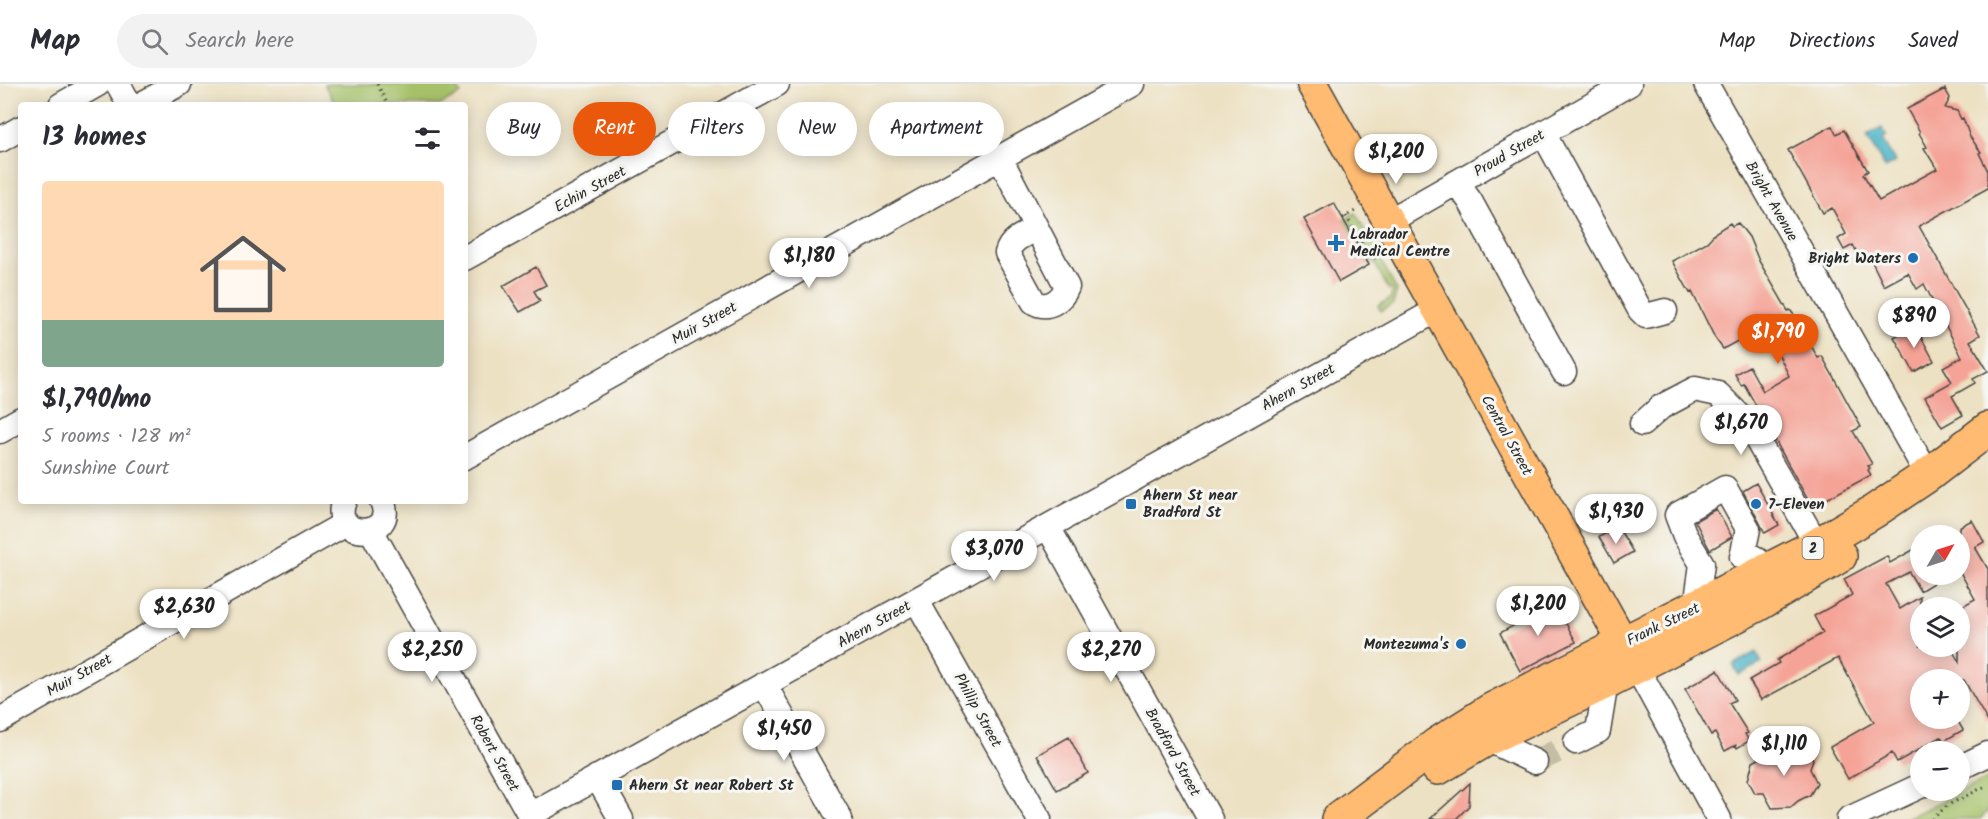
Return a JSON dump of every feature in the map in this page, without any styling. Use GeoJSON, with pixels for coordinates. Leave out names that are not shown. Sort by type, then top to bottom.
{"type":"FeatureCollection","features":[{"type":"Feature","properties":{"kind":"highway","name":"Frank Street"},"geometry":{"type":"LineString","coordinates":[[1369,819],[1432,772],[1487,740],[1606,682],[1630,655],[1696,607],[1817,546],[1874,512],[1928,475],[1988,429]]}},
{"type":"Feature","properties":{"kind":"highway","name":"Frank Street"},"geometry":{"type":"LineString","coordinates":[[1338,819],[1462,727],[1491,710],[1757,605],[1829,563],[1937,492],[1988,454]]}},
{"type":"Feature","properties":{"kind":"main road","name":"Central Street"},"geometry":{"type":"LineString","coordinates":[[1312,84],[1630,655]]}},
{"type":"Feature","properties":{"kind":"street"},"geometry":{"type":"LineString","coordinates":[[66,102],[98,84]]}},
{"type":"Feature","properties":{"kind":"street"},"geometry":{"type":"LineString","coordinates":[[118,84],[128,102]]}},
{"type":"Feature","properties":{"kind":"street"},"geometry":{"type":"LineString","coordinates":[[146,102],[179,84]]}},
{"type":"Feature","properties":{"kind":"street","name":"Echin Street"},"geometry":{"type":"LineString","coordinates":[[468,256],[777,84]]}},
{"type":"Feature","properties":{"kind":"street","name":"Muir Street"},"geometry":{"type":"LineString","coordinates":[[468,455],[1132,84]]}},
{"type":"Feature","properties":{"kind":"street","name":"Proud Street"},"geometry":{"type":"LineString","coordinates":[[1389,221],[1629,84]]}},
{"type":"Feature","properties":{"kind":"street","name":"Bright Avenue"},"geometry":{"type":"LineString","coordinates":[[1706,84],[1928,475]]}},
{"type":"Feature","properties":{"kind":"street"},"geometry":{"type":"LineString","coordinates":[[0,140],[18,130]]}},
{"type":"Feature","properties":{"kind":"street"},"geometry":{"type":"LineString","coordinates":[[1543,133],[1640,310],[1646,316],[1665,311]]}},
{"type":"Feature","properties":{"kind":"street"},"geometry":{"type":"LineString","coordinates":[[1000,158],[1036,229]]}},
{"type":"Feature","properties":{"kind":"street"},"geometry":{"type":"LineString","coordinates":[[1454,184],[1470,201],[1564,372]]}},
{"type":"Feature","properties":{"kind":"street","name":"Ahern Street"},"geometry":{"type":"LineString","coordinates":[[531,817],[597,777],[1437,310]]}},
{"type":"Feature","properties":{"kind":"street"},"geometry":{"type":"LineString","coordinates":[[1642,424],[1661,407],[1695,389],[1718,394],[1748,424],[1817,546]]}},
{"type":"Feature","properties":{"kind":"street"},"geometry":{"type":"LineString","coordinates":[[0,431],[18,421]]}},
{"type":"Feature","properties":{"kind":"street"},"geometry":{"type":"LineString","coordinates":[[1696,607],[1702,564],[1685,536],[1677,515],[1725,488],[1748,529],[1742,557],[1753,557],[1771,570]]}},
{"type":"Feature","properties":{"kind":"street"},"geometry":{"type":"LineString","coordinates":[[345,512],[360,532],[371,530],[383,519],[384,504]]}},
{"type":"Feature","properties":{"kind":"street","name":"Muir Street"},"geometry":{"type":"LineString","coordinates":[[0,720],[345,512]]}},
{"type":"Feature","properties":{"kind":"street","name":"Bradford Street"},"geometry":{"type":"LineString","coordinates":[[1048,527],[1210,819]]}},
{"type":"Feature","properties":{"kind":"street","name":"Robert Street"},"geometry":{"type":"LineString","coordinates":[[371,530],[531,817]]}},
{"type":"Feature","properties":{"kind":"street","name":"Phillip Street"},"geometry":{"type":"LineString","coordinates":[[917,601],[1039,819]]}},
{"type":"Feature","properties":{"kind":"street","name":"Central Street"},"geometry":{"type":"LineString","coordinates":[[1630,655],[1719,819]]}},
{"type":"Feature","properties":{"kind":"street"},"geometry":{"type":"LineString","coordinates":[[1576,742],[1598,731],[1606,682]]}},
{"type":"Feature","properties":{"kind":"street"},"geometry":{"type":"LineString","coordinates":[[764,684],[840,819]]}},
{"type":"Feature","properties":{"kind":"street"},"geometry":{"type":"LineString","coordinates":[[1487,740],[1535,762]]}},
{"type":"Feature","properties":{"kind":"street"},"geometry":{"type":"LineString","coordinates":[[1970,763],[1988,754]]}},
{"type":"Feature","properties":{"kind":"street"},"geometry":{"type":"LineString","coordinates":[[597,777],[621,819]]}},
{"type":"Feature","properties":{"kind":"street"},"geometry":{"type":"LineString","coordinates":[[1849,819],[1910,791]]}},
{"type":"Feature","properties":{"kind":"path"},"geometry":{"type":"LineString","coordinates":[[377,84],[386,102]]}},
{"type":"Feature","properties":{"kind":"path"},"geometry":{"type":"LineString","coordinates":[[1357,210],[1344,217],[1371,260],[1381,254]]}},
{"type":"Feature","properties":{"kind":"path"},"geometry":{"type":"LineString","coordinates":[[1932,819],[1948,805],[1988,785]]}},
{"type":"Feature","properties":{"kind":"green space"},"geometry":{"type":"Polygon","coordinates":[[[324,84],[455,84],[461,94],[446,102],[334,102],[324,84]]]}},
{"type":"Feature","properties":{"kind":"green space"},"geometry":{"type":"Polygon","coordinates":[[[1356,213],[1379,253],[1371,258],[1348,217],[1356,213]]]}},
{"type":"Feature","properties":{"kind":"green space"},"geometry":{"type":"Polygon","coordinates":[[[1346,219],[1371,263],[1369,265],[1343,220],[1346,219]]]}},
{"type":"Feature","properties":{"kind":"green space"},"geometry":{"type":"Polygon","coordinates":[[[1380,259],[1397,291],[1393,304],[1381,311],[1378,306],[1390,299],[1393,291],[1389,290],[1374,262],[1380,259]]]}},
{"type":"Feature","properties":{"kind":"green space"},"geometry":{"type":"Polygon","coordinates":[[[1988,779],[1988,811],[1980,819],[1904,819],[1942,801],[1970,801],[1970,788],[1988,779]]]}},
{"type":"Feature","properties":{"kind":"water"},"geometry":{"type":"Polygon","coordinates":[[[1882,128],[1887,137],[1883,139],[1895,162],[1885,168],[1867,136],[1882,128]]]}},
{"type":"Feature","properties":{"kind":"water"},"geometry":{"type":"Polygon","coordinates":[[[1756,652],[1762,663],[1739,675],[1733,665],[1756,652]]]}},
{"type":"Feature","properties":{"kind":"building"},"geometry":{"type":"Polygon","coordinates":[[[1945,89],[1950,98],[1945,108],[1957,111],[1961,119],[1963,118],[1970,137],[1981,152],[1979,153],[1988,171],[1988,188],[1919,226],[1980,335],[1970,341],[1988,371],[1973,379],[1975,383],[1952,396],[1963,415],[1942,427],[1925,397],[1952,382],[1943,367],[1962,357],[1924,284],[1917,289],[1908,273],[1884,286],[1869,256],[1861,260],[1853,245],[1844,250],[1838,239],[1846,234],[1832,208],[1823,213],[1788,150],[1832,126],[1836,134],[1844,130],[1868,171],[1863,174],[1879,201],[1937,169],[1924,148],[1927,147],[1907,109],[1945,89]]]}},
{"type":"Feature","properties":{"kind":"building","name":"Labrador Medical Centre"},"geometry":{"type":"Polygon","coordinates":[[[1334,203],[1369,265],[1339,282],[1304,219],[1334,203]]]}},
{"type":"Feature","properties":{"kind":"building"},"geometry":{"type":"Polygon","coordinates":[[[1730,223],[1732,226],[1738,223],[1749,237],[1759,261],[1788,311],[1790,310],[1794,315],[1818,358],[1822,356],[1861,427],[1853,431],[1872,464],[1868,466],[1871,475],[1812,507],[1744,384],[1741,385],[1735,374],[1749,366],[1763,391],[1789,376],[1776,349],[1763,327],[1723,349],[1672,261],[1707,242],[1716,232],[1730,223]]]}},
{"type":"Feature","properties":{"kind":"building"},"geometry":{"type":"Polygon","coordinates":[[[536,267],[546,285],[534,291],[540,301],[520,312],[503,286],[536,267]]]}},
{"type":"Feature","properties":{"kind":"building"},"geometry":{"type":"Polygon","coordinates":[[[1915,326],[1934,361],[1914,372],[1894,337],[1915,326]]]}},
{"type":"Feature","properties":{"kind":"building","name":"7-Eleven"},"geometry":{"type":"Polygon","coordinates":[[[1756,483],[1779,525],[1765,533],[1743,491],[1756,483]]]}},
{"type":"Feature","properties":{"kind":"building"},"geometry":{"type":"Polygon","coordinates":[[[1716,509],[1732,537],[1710,550],[1695,521],[1716,509]]]}},
{"type":"Feature","properties":{"kind":"building"},"geometry":{"type":"Polygon","coordinates":[[[1972,520],[1984,542],[1975,547],[1988,569],[1988,722],[1970,690],[1970,669],[1910,669],[1910,729],[1963,730],[1944,741],[1941,737],[1934,741],[1910,741],[1910,755],[1897,762],[1892,753],[1848,779],[1830,747],[1874,722],[1838,658],[1761,700],[1749,680],[1779,663],[1777,660],[1823,633],[1814,616],[1852,595],[1844,579],[1887,556],[1890,563],[1910,552],[1910,574],[1909,572],[1886,584],[1900,609],[1910,603],[1910,657],[1956,657],[1959,662],[1959,657],[1970,657],[1970,602],[1975,599],[1967,585],[1970,585],[1970,525],[1963,525],[1972,520]]]}},
{"type":"Feature","properties":{"kind":"building"},"geometry":{"type":"Polygon","coordinates":[[[1618,527],[1633,552],[1614,563],[1599,537],[1618,527]]]}},
{"type":"Feature","properties":{"kind":"building"},"geometry":{"type":"Polygon","coordinates":[[[1917,585],[1930,585],[1920,591],[1917,585]]]}},
{"type":"Feature","properties":{"kind":"building"},"geometry":{"type":"Polygon","coordinates":[[[1555,603],[1576,642],[1520,671],[1500,633],[1555,603]]]}},
{"type":"Feature","properties":{"kind":"building"},"geometry":{"type":"Polygon","coordinates":[[[1718,670],[1735,700],[1729,703],[1748,733],[1745,734],[1749,741],[1737,748],[1736,745],[1725,751],[1715,733],[1711,735],[1685,689],[1718,670]]]}},
{"type":"Feature","properties":{"kind":"building"},"geometry":{"type":"Polygon","coordinates":[[[1069,737],[1088,773],[1057,790],[1037,755],[1069,737]]]}},
{"type":"Feature","properties":{"kind":"building"},"geometry":{"type":"Polygon","coordinates":[[[1793,744],[1807,747],[1813,759],[1810,769],[1817,783],[1810,795],[1791,807],[1772,808],[1764,793],[1755,793],[1748,780],[1753,762],[1764,756],[1772,760],[1792,749],[1793,744]]]}},
{"type":"Feature","properties":{"kind":"building"},"geometry":{"type":"Polygon","coordinates":[[[1470,783],[1469,806],[1456,819],[1430,819],[1470,783]]]}},
{"type":"Feature","properties":{"kind":"tunnel"},"geometry":{"type":"LineString","coordinates":[[1535,762],[1576,742]]}},
{"type":"Feature","properties":{"kind":"place","name":"Labrador Medical Centre"},"geometry":{"type":"Point","coordinates":[1336,243]}},
{"type":"Feature","properties":{"kind":"place","name":"Bright Waters"},"geometry":{"type":"Point","coordinates":[1913,258]}},
{"type":"Feature","properties":{"kind":"place","name":"Ahern St near Bradford St"},"geometry":{"type":"Point","coordinates":[1131,504]}},
{"type":"Feature","properties":{"kind":"place","name":"7-Eleven"},"geometry":{"type":"Point","coordinates":[1756,504]}},
{"type":"Feature","properties":{"kind":"place","name":"Montezuma's"},"geometry":{"type":"Point","coordinates":[1461,644]}},
{"type":"Feature","properties":{"kind":"place","name":"Ahern St near Robert St"},"geometry":{"type":"Point","coordinates":[617,785]}}]}
